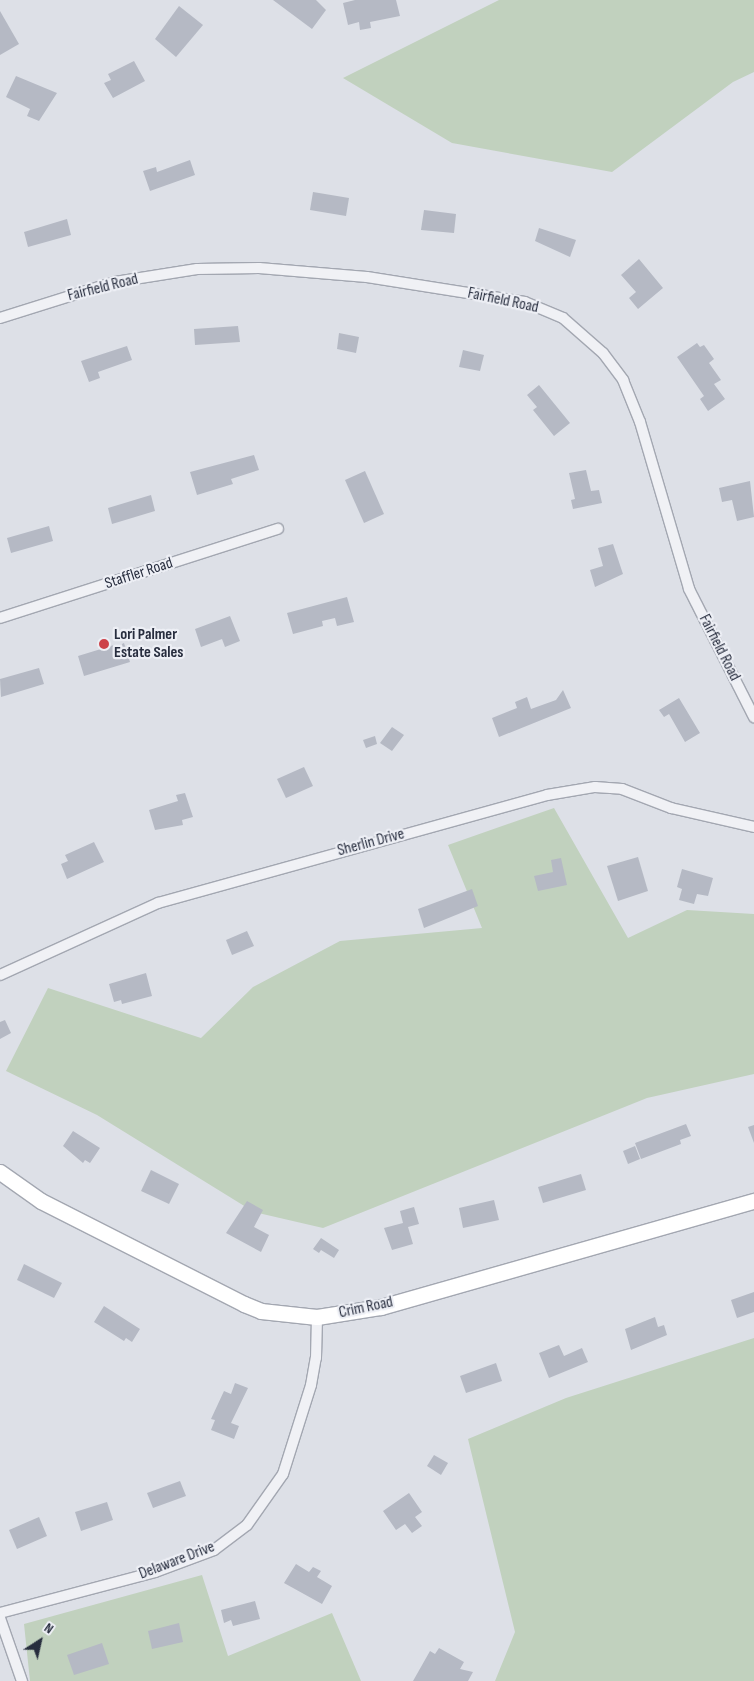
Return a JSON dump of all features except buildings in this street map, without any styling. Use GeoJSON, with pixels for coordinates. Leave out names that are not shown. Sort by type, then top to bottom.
{"type":"FeatureCollection","features":[{"type":"Feature","properties":{"kind":"street","name":"Fairfield Road"},"geometry":{"type":"LineString","coordinates":[[0,318],[115,282],[197,269],[260,268],[367,277],[524,302],[563,318],[603,353],[623,380],[640,422],[689,589],[754,717]]}},
{"type":"Feature","properties":{"kind":"street","name":"Staffler Road"},"geometry":{"type":"LineString","coordinates":[[0,618],[278,529]]}},
{"type":"Feature","properties":{"kind":"street","name":"Sherlin Drive"},"geometry":{"type":"LineString","coordinates":[[0,975],[158,903],[547,795],[595,787],[622,789],[671,808],[754,827]]}},
{"type":"Feature","properties":{"kind":"street","name":"Crim Road"},"geometry":{"type":"LineString","coordinates":[[0,1172],[41,1201],[244,1304],[261,1311],[317,1317],[381,1306],[754,1201]]}},
{"type":"Feature","properties":{"kind":"street","name":"Delaware Drive"},"geometry":{"type":"LineString","coordinates":[[0,1613],[155,1572],[214,1550],[247,1525],[283,1474],[311,1385],[316,1358],[317,1317]]}},
{"type":"Feature","properties":{"kind":"street"},"geometry":{"type":"LineString","coordinates":[[0,1618],[22,1681]]}},
{"type":"Feature","properties":{"kind":"green space"},"geometry":{"type":"Polygon","coordinates":[[[499,0],[754,0],[754,72],[733,82],[612,172],[452,143],[343,78],[499,0]]]}},
{"type":"Feature","properties":{"kind":"green space"},"geometry":{"type":"Polygon","coordinates":[[[554,808],[628,938],[687,910],[754,914],[754,1074],[647,1098],[323,1228],[254,1212],[97,1115],[6,1071],[48,988],[201,1038],[253,987],[340,941],[482,928],[448,845],[554,808]]]}},
{"type":"Feature","properties":{"kind":"green space"},"geometry":{"type":"Polygon","coordinates":[[[754,1338],[754,1681],[495,1681],[515,1632],[468,1439],[566,1398],[754,1338]]]}},
{"type":"Feature","properties":{"kind":"green space"},"geometry":{"type":"Polygon","coordinates":[[[202,1575],[228,1656],[332,1613],[361,1681],[30,1681],[24,1624],[202,1575]]]}},
{"type":"Feature","properties":{"kind":"place","name":"Lori Palmer Estate Sales"},"geometry":{"type":"Point","coordinates":[104,644]}}]}
